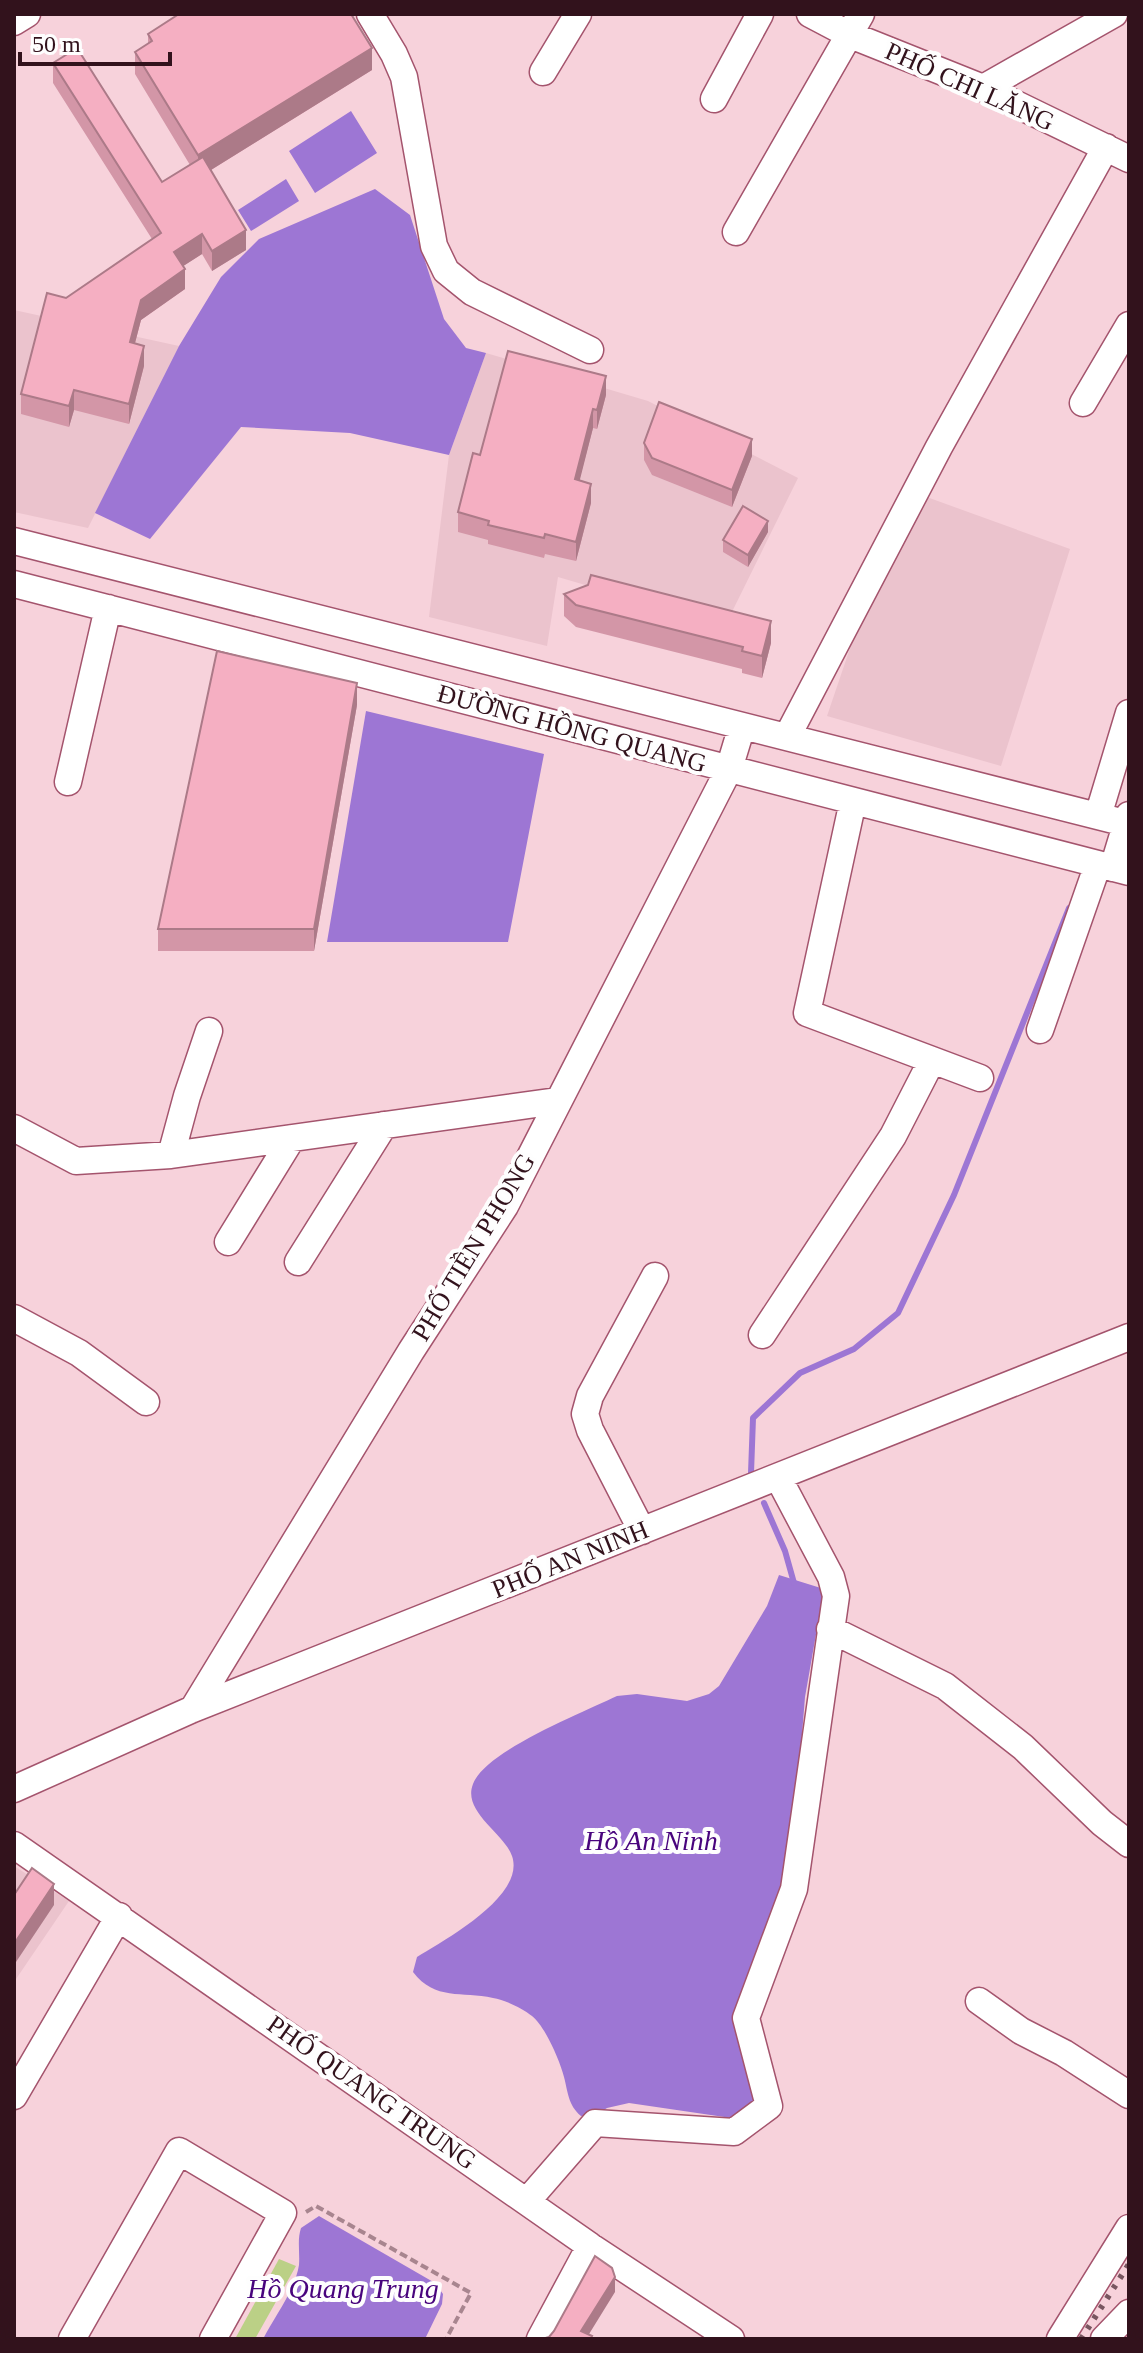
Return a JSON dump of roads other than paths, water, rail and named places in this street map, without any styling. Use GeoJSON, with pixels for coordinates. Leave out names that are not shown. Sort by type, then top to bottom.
{"type":"FeatureCollection","features":[{"type":"Feature","properties":{"kind":"street"},"geometry":{"type":"LineString","coordinates":[[14,22],[27,14]]}},
{"type":"Feature","properties":{"kind":"street"},"geometry":{"type":"LineString","coordinates":[[370,14],[404,77],[434,246],[446,271],[472,292],[590,350]]}},
{"type":"Feature","properties":{"kind":"street"},"geometry":{"type":"LineString","coordinates":[[543,72],[578,14]]}},
{"type":"Feature","properties":{"kind":"street"},"geometry":{"type":"LineString","coordinates":[[714,99],[760,14]]}},
{"type":"Feature","properties":{"kind":"street","name":"PHỐ CHI LĂNG"},"geometry":{"type":"LineString","coordinates":[[810,14],[855,24],[1117,153]]}},
{"type":"Feature","properties":{"kind":"street"},"geometry":{"type":"LineString","coordinates":[[983,88],[1114,14]]}},
{"type":"Feature","properties":{"kind":"street"},"geometry":{"type":"LineString","coordinates":[[736,232],[855,24]]}},
{"type":"Feature","properties":{"kind":"street"},"geometry":{"type":"LineString","coordinates":[[787,737],[939,447],[1117,153]]}},
{"type":"Feature","properties":{"kind":"street"},"geometry":{"type":"LineString","coordinates":[[1083,403],[1129,325]]}},
{"type":"Feature","properties":{"kind":"street","name":"ĐƯỜNG HỒNG QUANG"},"geometry":{"type":"LineString","coordinates":[[15,544],[1128,821]]}},
{"type":"Feature","properties":{"kind":"street","name":"ĐƯỜNG HỒNG QUANG"},"geometry":{"type":"LineString","coordinates":[[14,584],[1113,868]]}},
{"type":"Feature","properties":{"kind":"street"},"geometry":{"type":"LineString","coordinates":[[68,782],[108,608]]}},
{"type":"Feature","properties":{"kind":"street"},"geometry":{"type":"LineString","coordinates":[[469,701],[480,660]]}},
{"type":"Feature","properties":{"kind":"street"},"geometry":{"type":"LineString","coordinates":[[1098,816],[1129,713]]}},
{"type":"Feature","properties":{"kind":"street","name":"PHỐ TIỀN PHONG"},"geometry":{"type":"LineString","coordinates":[[193,1709],[411,1351],[505,1206],[729,769],[742,726]]}},
{"type":"Feature","properties":{"kind":"street"},"geometry":{"type":"LineString","coordinates":[[853,801],[807,1013],[980,1078]]}},
{"type":"Feature","properties":{"kind":"street"},"geometry":{"type":"LineString","coordinates":[[1040,1030],[1113,868],[1128,821]]}},
{"type":"Feature","properties":{"kind":"street"},"geometry":{"type":"LineString","coordinates":[[171,1155],[209,1031]]}},
{"type":"Feature","properties":{"kind":"street"},"geometry":{"type":"LineString","coordinates":[[762,1335],[893,1136],[932,1060]]}},
{"type":"Feature","properties":{"kind":"street"},"geometry":{"type":"LineString","coordinates":[[14,1128],[76,1161],[171,1155],[557,1101]]}},
{"type":"Feature","properties":{"kind":"street"},"geometry":{"type":"LineString","coordinates":[[298,1262],[384,1125]]}},
{"type":"Feature","properties":{"kind":"street"},"geometry":{"type":"LineString","coordinates":[[228,1242],[292,1138]]}},
{"type":"Feature","properties":{"kind":"street"},"geometry":{"type":"LineString","coordinates":[[642,1531],[590,1430],[585,1414],[590,1396],[655,1276]]}},
{"type":"Feature","properties":{"kind":"street"},"geometry":{"type":"LineString","coordinates":[[14,1318],[79,1353],[146,1402]]}},
{"type":"Feature","properties":{"kind":"street","name":"PHỐ AN NINH"},"geometry":{"type":"LineString","coordinates":[[14,1789],[193,1709],[1129,1337]]}},
{"type":"Feature","properties":{"kind":"street"},"geometry":{"type":"LineString","coordinates":[[528,2200],[595,2123],[734,2132],[769,2106],[746,2018],[794,1889],[836,1596],[831,1577],[778,1477]]}},
{"type":"Feature","properties":{"kind":"street"},"geometry":{"type":"LineString","coordinates":[[830,1629],[945,1686],[1023,1747],[1102,1823],[1129,1844]]}},
{"type":"Feature","properties":{"kind":"street","name":"PHỐ QUANG TRUNG"},"geometry":{"type":"LineString","coordinates":[[14,1845],[590,2246],[731,2339]]}},
{"type":"Feature","properties":{"kind":"street"},"geometry":{"type":"LineString","coordinates":[[14,2096],[119,1916]]}},
{"type":"Feature","properties":{"kind":"street"},"geometry":{"type":"LineString","coordinates":[[979,2001],[1021,2031],[1064,2053],[1129,2095]]}},
{"type":"Feature","properties":{"kind":"street"},"geometry":{"type":"LineString","coordinates":[[72,2339],[179,2151],[283,2213],[213,2339]]}},
{"type":"Feature","properties":{"kind":"street"},"geometry":{"type":"LineString","coordinates":[[1060,2339],[1129,2228]]}},
{"type":"Feature","properties":{"kind":"street"},"geometry":{"type":"LineString","coordinates":[[540,2339],[590,2246]]}},
{"type":"Feature","properties":{"kind":"street"},"geometry":{"type":"LineString","coordinates":[[1105,2339],[1129,2313]]}},
{"type":"Feature","properties":{"kind":"water"},"geometry":{"type":"Polygon","coordinates":[[[351,111],[377,153],[315,193],[289,151],[351,111]]]}},
{"type":"Feature","properties":{"kind":"water"},"geometry":{"type":"Polygon","coordinates":[[[286,179],[299,201],[251,231],[238,210],[286,179]]]}},
{"type":"Feature","properties":{"kind":"water"},"geometry":{"type":"Polygon","coordinates":[[[375,189],[410,215],[444,319],[466,348],[486,353],[449,455],[350,433],[241,427],[150,539],[95,513],[179,346],[221,277],[259,239],[375,189]]]}},
{"type":"Feature","properties":{"kind":"water"},"geometry":{"type":"Polygon","coordinates":[[[366,711],[544,754],[508,942],[327,942],[366,711]]]}},
{"type":"Feature","properties":{"kind":"water","name":"Hồ An Ninh"},"geometry":{"type":"Polygon","coordinates":[[[779,1575],[824,1589],[805,1697],[792,1860],[742,1995],[761,2100],[738,2119],[629,2103],[607,2108],[596,2115],[581,2116],[571,2103],[551,2044],[532,2016],[498,1999],[440,1991],[421,1981],[413,1972],[417,1957],[463,1928],[495,1901],[507,1886],[513,1871],[508,1847],[473,1804],[473,1784],[481,1771],[515,1746],[617,1696],[637,1694],[687,1701],[709,1694],[719,1686],[767,1606],[779,1575]]]}},
{"type":"Feature","properties":{"kind":"water","name":"Hồ Quang Trung"},"geometry":{"type":"Polygon","coordinates":[[[319,2216],[435,2283],[443,2294],[442,2304],[425,2339],[263,2339],[297,2274],[301,2228],[319,2216]]]}},
{"type":"Feature","properties":{"kind":"waterway"},"geometry":{"type":"LineString","coordinates":[[751,1473],[753,1418],[800,1373],[854,1349],[898,1313],[954,1195],[1069,908]]}},
{"type":"Feature","properties":{"kind":"waterway"},"geometry":{"type":"LineString","coordinates":[[764,1503],[785,1551],[794,1583]]}},
{"type":"Feature","properties":{"kind":"railway"},"geometry":{"type":"LineString","coordinates":[[1081,2339],[1129,2264]]}}]}
